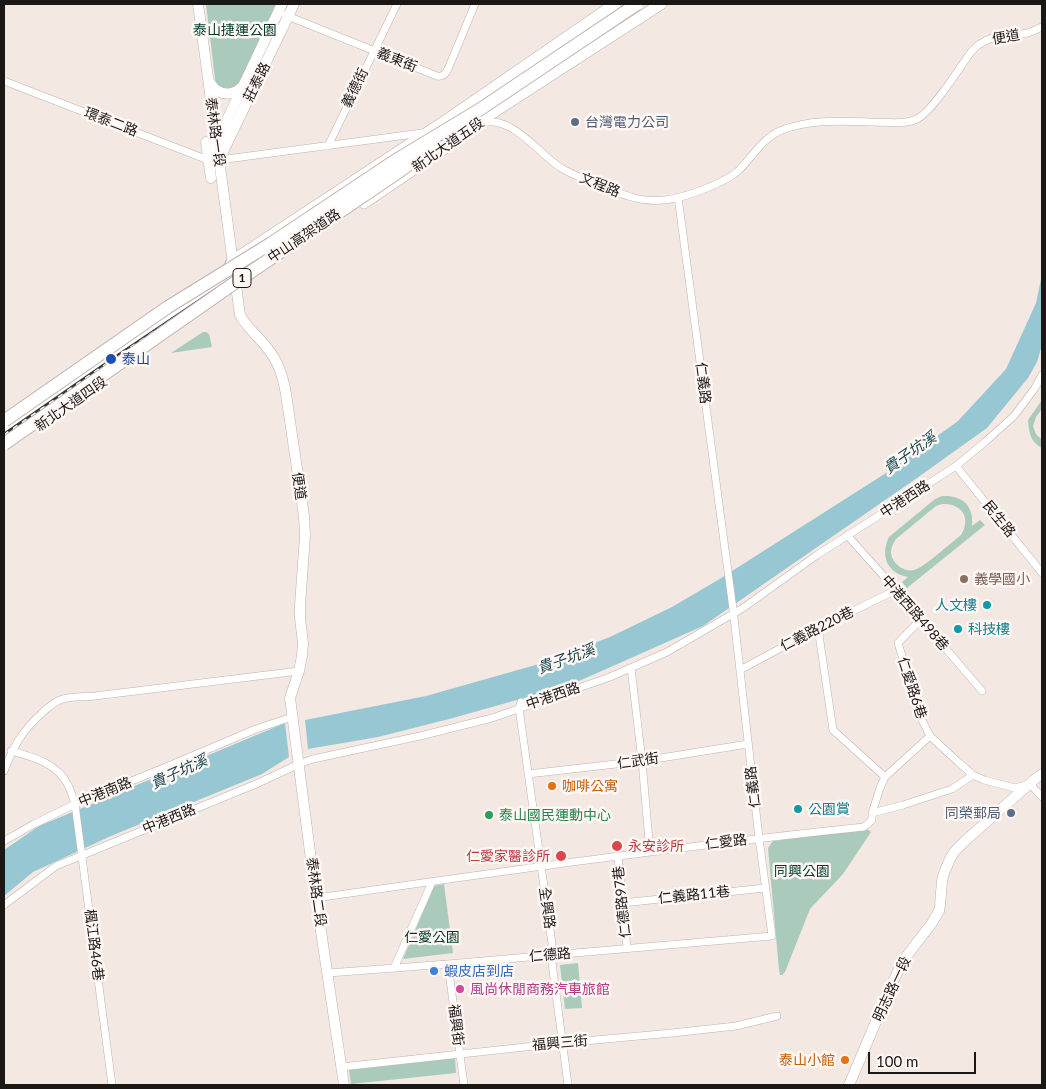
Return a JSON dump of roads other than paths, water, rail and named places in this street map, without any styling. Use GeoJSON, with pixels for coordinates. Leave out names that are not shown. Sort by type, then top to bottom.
{"type":"FeatureCollection","features":[{"type":"Feature","properties":{"kind":"highway","name":"中山高架道路"},"geometry":{"type":"LineString","coordinates":[[4,421],[168,307],[270,244],[393,162],[479,110],[637,4]]}},
{"type":"Feature","properties":{"kind":"highway","name":"中山高架道路"},"geometry":{"type":"LineString","coordinates":[[4,444],[234,284],[400,172],[479,110]]}},
{"type":"Feature","properties":{"kind":"highway"},"geometry":{"type":"LineString","coordinates":[[4,433],[94,370],[230,285],[233,260]]}},
{"type":"Feature","properties":{"kind":"main road","name":"泰林路一段"},"geometry":{"type":"LineString","coordinates":[[198,4],[217,142],[211,178]]}},
{"type":"Feature","properties":{"kind":"main road","name":"莊泰路"},"geometry":{"type":"LineString","coordinates":[[217,142],[244,84],[283,11],[294,4]]}},
{"type":"Feature","properties":{"kind":"main road"},"geometry":{"type":"LineString","coordinates":[[616,4],[616,14],[620,18],[632,22]]}},
{"type":"Feature","properties":{"kind":"main road","name":"新北大道五段"},"geometry":{"type":"LineString","coordinates":[[233,260],[616,4]]}},
{"type":"Feature","properties":{"kind":"main road","name":"新北大道五段"},"geometry":{"type":"LineString","coordinates":[[230,285],[352,211],[477,124],[661,4]]}},
{"type":"Feature","properties":{"kind":"main road","name":"莊泰路"},"geometry":{"type":"LineString","coordinates":[[214,160],[283,11]]}},
{"type":"Feature","properties":{"kind":"main road"},"geometry":{"type":"LineString","coordinates":[[209,81],[217,91],[224,94],[238,91],[244,84]]}},
{"type":"Feature","properties":{"kind":"main road","name":"泰林路一段"},"geometry":{"type":"LineString","coordinates":[[206,142],[214,160],[233,260]]}},
{"type":"Feature","properties":{"kind":"main road"},"geometry":{"type":"LineString","coordinates":[[338,191],[349,194],[352,197],[354,204],[352,211]]}},
{"type":"Feature","properties":{"kind":"main road","name":"1"},"geometry":{"type":"LineString","coordinates":[[4,415],[103,346],[233,260]]}},
{"type":"Feature","properties":{"kind":"main road","name":"便道"},"geometry":{"type":"LineString","coordinates":[[230,285],[245,324],[268,348],[277,363],[282,374],[286,394],[305,536],[300,605],[303,643],[302,656],[290,698]]}},
{"type":"Feature","properties":{"kind":"main road","name":"新北大道四段"},"geometry":{"type":"LineString","coordinates":[[4,450],[230,285]]}},
{"type":"Feature","properties":{"kind":"main road","name":"泰林路二段"},"geometry":{"type":"LineString","coordinates":[[290,698],[316,898],[344,1085]]}},
{"type":"Feature","properties":{"kind":"main road","name":"明志路一段"},"geometry":{"type":"LineString","coordinates":[[849,1085],[902,962],[939,911],[944,873],[954,852],[1042,774]]}},
{"type":"Feature","properties":{"kind":"street","name":"義德街"},"geometry":{"type":"LineString","coordinates":[[328,146],[396,4]]}},
{"type":"Feature","properties":{"kind":"street","name":"義東街"},"geometry":{"type":"LineString","coordinates":[[283,11],[437,76],[444,75],[448,69],[475,4]]}},
{"type":"Feature","properties":{"kind":"street","name":"便道"},"geometry":{"type":"LineString","coordinates":[[955,74],[971,52],[985,41],[992,38],[1028,33],[1042,27]]}},
{"type":"Feature","properties":{"kind":"street","name":"文程路"},"geometry":{"type":"LineString","coordinates":[[214,160],[446,130],[494,121],[508,126],[560,167],[579,177],[632,198],[665,200],[691,193],[728,178],[745,164],[766,139],[781,131],[810,123],[842,121],[909,122],[918,119],[931,108],[955,74]]}},
{"type":"Feature","properties":{"kind":"street","name":"環泰二路"},"geometry":{"type":"LineString","coordinates":[[4,80],[214,160]]}},
{"type":"Feature","properties":{"kind":"street","name":"仁義路"},"geometry":{"type":"LineString","coordinates":[[678,197],[733,611],[772,936]]}},
{"type":"Feature","properties":{"kind":"street","name":"中港西路"},"geometry":{"type":"LineString","coordinates":[[4,905],[56,866],[82,853],[256,784],[298,760],[313,759],[429,734],[492,718],[520,705],[610,677],[667,652],[956,466],[1014,416],[1035,388],[1042,375]]}},
{"type":"Feature","properties":{"kind":"street","name":"民生路"},"geometry":{"type":"LineString","coordinates":[[956,466],[1042,573]]}},
{"type":"Feature","properties":{"kind":"street","name":"中港西路498巷"},"geometry":{"type":"LineString","coordinates":[[847,535],[982,691]]}},
{"type":"Feature","properties":{"kind":"street","name":"仁義路220巷"},"geometry":{"type":"LineString","coordinates":[[740,670],[818,628],[896,590]]}},
{"type":"Feature","properties":{"kind":"street","name":"仁愛路6巷"},"geometry":{"type":"LineString","coordinates":[[921,619],[898,644],[922,720],[930,736],[973,776]]}},
{"type":"Feature","properties":{"kind":"street"},"geometry":{"type":"LineString","coordinates":[[818,628],[833,730],[885,777]]}},
{"type":"Feature","properties":{"kind":"street"},"geometry":{"type":"LineString","coordinates":[[632,668],[650,852]]}},
{"type":"Feature","properties":{"kind":"street"},"geometry":{"type":"LineString","coordinates":[[4,771],[11,751],[22,734],[34,720],[61,699],[299,671]]}},
{"type":"Feature","properties":{"kind":"street","name":"全興路"},"geometry":{"type":"LineString","coordinates":[[520,705],[552,944],[551,955],[568,1085]]}},
{"type":"Feature","properties":{"kind":"street","name":"中港南路"},"geometry":{"type":"LineString","coordinates":[[4,841],[34,824],[256,729],[293,719]]}},
{"type":"Feature","properties":{"kind":"street"},"geometry":{"type":"LineString","coordinates":[[872,813],[885,777],[930,736]]}},
{"type":"Feature","properties":{"kind":"street","name":"仁武街"},"geometry":{"type":"LineString","coordinates":[[528,774],[642,761],[748,744]]}},
{"type":"Feature","properties":{"kind":"street","name":"楓江路46巷"},"geometry":{"type":"LineString","coordinates":[[11,751],[36,758],[54,768],[68,784],[76,806],[112,1085]]}},
{"type":"Feature","properties":{"kind":"street"},"geometry":{"type":"LineString","coordinates":[[973,776],[1015,788],[1030,784],[1042,798]]}},
{"type":"Feature","properties":{"kind":"street","name":"仁愛路"},"geometry":{"type":"LineString","coordinates":[[316,898],[618,856],[864,827],[872,820],[872,813],[952,789],[973,776]]}},
{"type":"Feature","properties":{"kind":"street","name":"仁德路97巷"},"geometry":{"type":"LineString","coordinates":[[618,856],[627,948]]}},
{"type":"Feature","properties":{"kind":"street"},"geometry":{"type":"LineString","coordinates":[[394,968],[432,882]]}},
{"type":"Feature","properties":{"kind":"street","name":"仁義路11巷"},"geometry":{"type":"LineString","coordinates":[[622,903],[765,888]]}},
{"type":"Feature","properties":{"kind":"street","name":"仁德路"},"geometry":{"type":"LineString","coordinates":[[328,973],[772,936]]}},
{"type":"Feature","properties":{"kind":"street","name":"福興街"},"geometry":{"type":"LineString","coordinates":[[448,964],[464,1085]]}},
{"type":"Feature","properties":{"kind":"street","name":"福興三街"},"geometry":{"type":"LineString","coordinates":[[341,1067],[562,1042],[736,1026],[777,1016]]}},
{"type":"Feature","properties":{"kind":"water","name":"貴子坑溪"},"geometry":{"type":"Polygon","coordinates":[[[1042,274],[1042,345],[1037,362],[1028,378],[987,428],[703,626],[570,685],[378,737],[308,749],[305,720],[426,696],[539,664],[610,637],[672,607],[718,580],[886,473],[958,421],[1006,369],[1036,303],[1042,274]]]}},
{"type":"Feature","properties":{"kind":"water","name":"貴子坑溪"},"geometry":{"type":"Polygon","coordinates":[[[285,723],[289,757],[262,774],[111,836],[33,872],[4,896],[4,850],[39,826],[285,723]]]}},
{"type":"Feature","properties":{"kind":"railway"},"geometry":{"type":"LineString","coordinates":[[4,435],[112,360],[641,4]]}},
{"type":"Feature","properties":{"kind":"place","name":"台灣電力公司"},"geometry":{"type":"Point","coordinates":[575,122]}},
{"type":"Feature","properties":{"kind":"place","name":"泰山"},"geometry":{"type":"Point","coordinates":[111,359]}},
{"type":"Feature","properties":{"kind":"place","name":"義學國小"},"geometry":{"type":"Point","coordinates":[964,579]}},
{"type":"Feature","properties":{"kind":"place","name":"人文樓"},"geometry":{"type":"Point","coordinates":[987,605]}},
{"type":"Feature","properties":{"kind":"place","name":"科技樓"},"geometry":{"type":"Point","coordinates":[958,629]}},
{"type":"Feature","properties":{"kind":"place","name":"咖啡公寓"},"geometry":{"type":"Point","coordinates":[552,786]}},
{"type":"Feature","properties":{"kind":"place","name":"公園賞"},"geometry":{"type":"Point","coordinates":[798,809]}},
{"type":"Feature","properties":{"kind":"place","name":"同榮郵局"},"geometry":{"type":"Point","coordinates":[1011,813]}},
{"type":"Feature","properties":{"kind":"place","name":"泰山國民運動中心"},"geometry":{"type":"Point","coordinates":[489,815]}},
{"type":"Feature","properties":{"kind":"place","name":"永安診所"},"geometry":{"type":"Point","coordinates":[617,846]}},
{"type":"Feature","properties":{"kind":"place","name":"仁愛家醫診所"},"geometry":{"type":"Point","coordinates":[561,856]}},
{"type":"Feature","properties":{"kind":"place","name":"蝦皮店到店"},"geometry":{"type":"Point","coordinates":[434,971]}},
{"type":"Feature","properties":{"kind":"place","name":"風尚休閒商務汽車旅館"},"geometry":{"type":"Point","coordinates":[460,989]}},
{"type":"Feature","properties":{"kind":"place","name":"泰山小館"},"geometry":{"type":"Point","coordinates":[845,1060]}},
{"type":"Feature","properties":{"kind":"park label","name":"泰山捷運公園"},"geometry":{"type":"Point","coordinates":[235,30]}},
{"type":"Feature","properties":{"kind":"park label","name":"同興公園"},"geometry":{"type":"Point","coordinates":[802,871]}},
{"type":"Feature","properties":{"kind":"park label","name":"仁愛公園"},"geometry":{"type":"Point","coordinates":[432,937]}}]}
